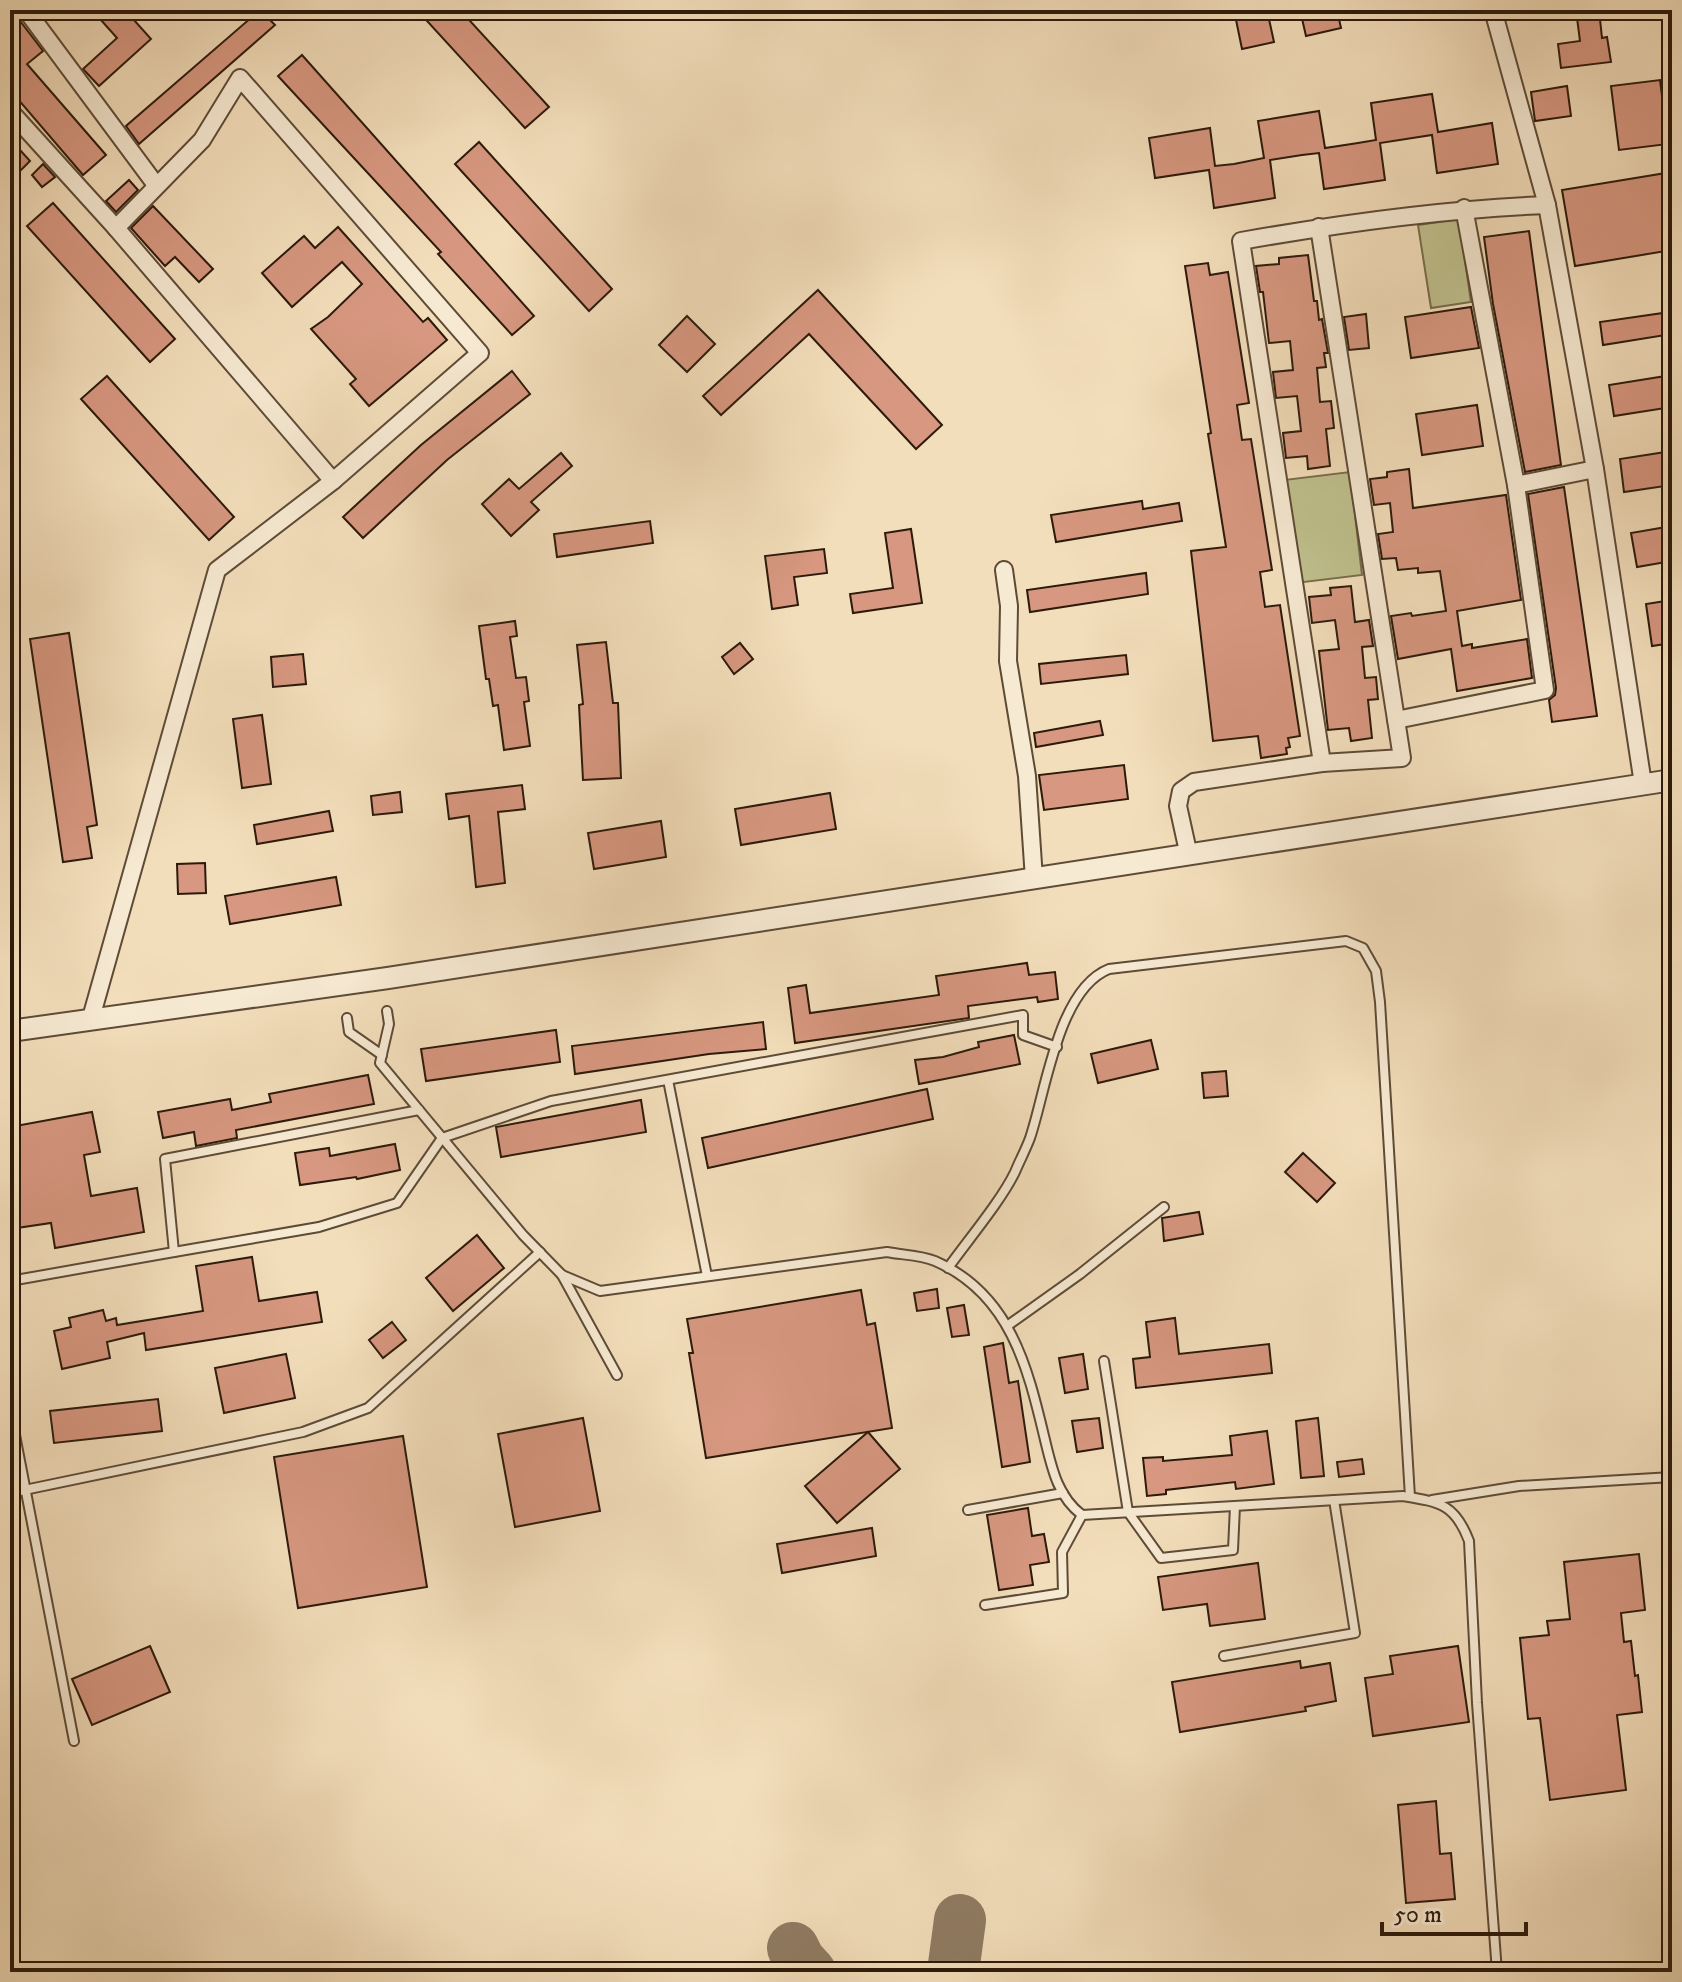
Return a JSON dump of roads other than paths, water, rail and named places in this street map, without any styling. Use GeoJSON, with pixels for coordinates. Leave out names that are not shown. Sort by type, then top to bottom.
{"type":"FeatureCollection","features":[{"type":"Feature","properties":{"kind":"street"},"geometry":{"type":"LineString","coordinates":[[26,10],[156,185]]}},
{"type":"Feature","properties":{"kind":"street"},"geometry":{"type":"LineString","coordinates":[[1493,10],[1547,205],[1595,469],[1643,784]]}},
{"type":"Feature","properties":{"kind":"street"},"geometry":{"type":"LineString","coordinates":[[91,1018],[217,570],[333,481],[480,353],[240,78],[202,140],[116,228]]}},
{"type":"Feature","properties":{"kind":"street"},"geometry":{"type":"LineString","coordinates":[[10,111],[116,228],[333,481]]}},
{"type":"Feature","properties":{"kind":"street"},"geometry":{"type":"LineString","coordinates":[[1322,763],[1241,241],[1319,227],[1464,208],[1547,205]]}},
{"type":"Feature","properties":{"kind":"street"},"geometry":{"type":"LineString","coordinates":[[1396,720],[1545,690],[1516,485],[1464,208]]}},
{"type":"Feature","properties":{"kind":"street"},"geometry":{"type":"LineString","coordinates":[[1189,856],[1178,806],[1181,791],[1194,782],[1322,763],[1402,758],[1319,227]]}},
{"type":"Feature","properties":{"kind":"street"},"geometry":{"type":"LineString","coordinates":[[1516,485],[1595,469]]}},
{"type":"Feature","properties":{"kind":"street"},"geometry":{"type":"LineString","coordinates":[[1004,570],[1009,606],[1008,661],[1027,776],[1034,879]]}},
{"type":"Feature","properties":{"kind":"street"},"geometry":{"type":"LineString","coordinates":[[10,1031],[338,986],[1672,780]]}},
{"type":"Feature","properties":{"kind":"lane"},"geometry":{"type":"LineString","coordinates":[[948,1268],[1013,1176],[1029,1139],[1066,1017],[1082,991],[1098,974],[1109,969],[1346,941],[1363,948],[1376,971],[1380,1002],[1410,1497]]}},
{"type":"Feature","properties":{"kind":"lane"},"geometry":{"type":"LineString","coordinates":[[387,1011],[389,1024],[380,1063],[562,1275],[617,1375]]}},
{"type":"Feature","properties":{"kind":"lane"},"geometry":{"type":"LineString","coordinates":[[10,1281],[319,1227],[397,1203],[442,1138],[551,1101],[1023,1015],[1023,1035],[1057,1047]]}},
{"type":"Feature","properties":{"kind":"lane"},"geometry":{"type":"LineString","coordinates":[[347,1018],[349,1032],[382,1055]]}},
{"type":"Feature","properties":{"kind":"lane"},"geometry":{"type":"LineString","coordinates":[[668,1080],[707,1276]]}},
{"type":"Feature","properties":{"kind":"lane"},"geometry":{"type":"LineString","coordinates":[[174,1252],[165,1159],[419,1110]]}},
{"type":"Feature","properties":{"kind":"lane"},"geometry":{"type":"LineString","coordinates":[[1007,1326],[1080,1274],[1164,1207]]}},
{"type":"Feature","properties":{"kind":"lane"},"geometry":{"type":"LineString","coordinates":[[10,1493],[303,1432],[368,1408],[540,1252]]}},
{"type":"Feature","properties":{"kind":"lane"},"geometry":{"type":"LineString","coordinates":[[562,1275],[600,1291],[887,1252],[933,1259],[969,1281],[1007,1326],[1027,1366],[1053,1471],[1068,1505],[1082,1515],[1410,1497],[1431,1500],[1449,1508],[1461,1519],[1469,1541],[1477,1703],[1497,1972]]}},
{"type":"Feature","properties":{"kind":"lane"},"geometry":{"type":"LineString","coordinates":[[1104,1361],[1128,1512],[1161,1558],[1233,1550],[1235,1506]]}},
{"type":"Feature","properties":{"kind":"lane"},"geometry":{"type":"LineString","coordinates":[[10,1409],[74,1741]]}},
{"type":"Feature","properties":{"kind":"lane"},"geometry":{"type":"LineString","coordinates":[[1431,1500],[1519,1486],[1672,1477]]}},
{"type":"Feature","properties":{"kind":"lane"},"geometry":{"type":"LineString","coordinates":[[968,1510],[1063,1493]]}},
{"type":"Feature","properties":{"kind":"lane"},"geometry":{"type":"LineString","coordinates":[[1224,1656],[1355,1633],[1334,1500]]}},
{"type":"Feature","properties":{"kind":"lane"},"geometry":{"type":"LineString","coordinates":[[985,1605],[1063,1593],[1062,1552],[1082,1515]]}}]}
